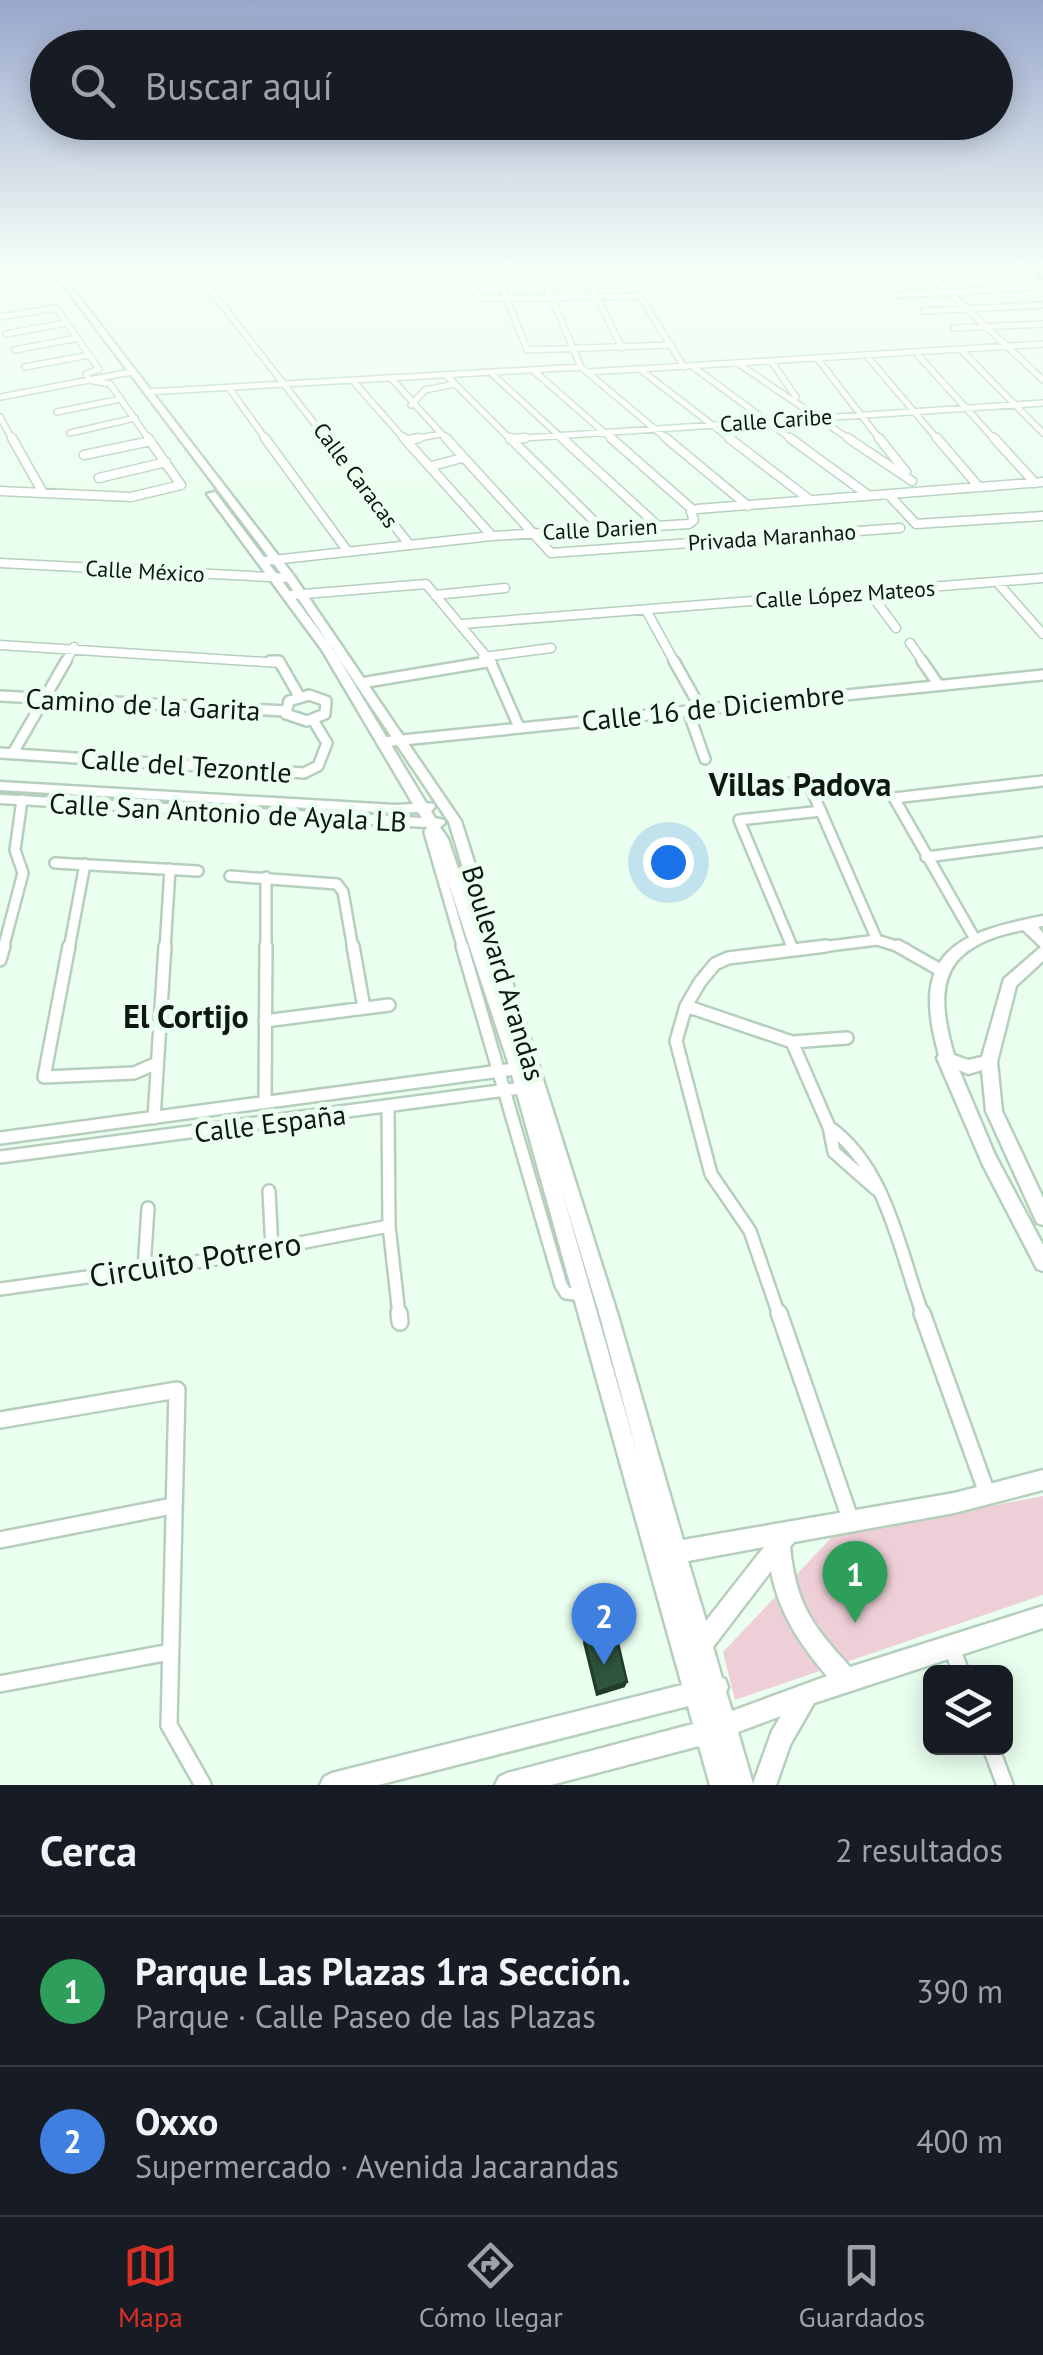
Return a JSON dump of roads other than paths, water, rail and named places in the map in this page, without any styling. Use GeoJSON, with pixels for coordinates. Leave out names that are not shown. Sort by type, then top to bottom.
{"type":"FeatureCollection","features":[{"type":"Feature","properties":{"kind":"main road","name":"Boulevard Arandas"},"geometry":{"type":"LineString","coordinates":[[111,349],[361,683],[406,781],[425,808],[456,880],[525,1067]]}},
{"type":"Feature","properties":{"kind":"main road","name":"Boulevard Arandas"},"geometry":{"type":"LineString","coordinates":[[127,371],[147,392],[233,516]]}},
{"type":"Feature","properties":{"kind":"main road","name":"Boulevard Arandas"},"geometry":{"type":"LineString","coordinates":[[290,586],[390,741],[455,820],[531,1087],[677,1552],[695,1651]]}},
{"type":"Feature","properties":{"kind":"main road"},"geometry":{"type":"LineString","coordinates":[[395,809],[408,796],[406,781]]}},
{"type":"Feature","properties":{"kind":"main road"},"geometry":{"type":"LineString","coordinates":[[0,786],[69,797],[395,809],[444,803]]}},
{"type":"Feature","properties":{"kind":"main road","name":"Calle San Antonio de Ayala LB"},"geometry":{"type":"LineString","coordinates":[[0,799],[69,797],[415,822],[435,831],[455,820]]}},
{"type":"Feature","properties":{"kind":"main road"},"geometry":{"type":"LineString","coordinates":[[448,896],[456,880]]}},
{"type":"Feature","properties":{"kind":"main road"},"geometry":{"type":"LineString","coordinates":[[1043,942],[1034,923],[975,939],[942,970],[937,1032],[945,1058],[1043,1264]]}},
{"type":"Feature","properties":{"kind":"main road"},"geometry":{"type":"LineString","coordinates":[[1043,952],[1009,984],[988,1062],[994,1111],[1043,1217]]}},
{"type":"Feature","properties":{"kind":"main road"},"geometry":{"type":"LineString","coordinates":[[945,1058],[968,1066],[988,1062]]}},
{"type":"Feature","properties":{"kind":"main road","name":"Boulevard Arandas"},"geometry":{"type":"LineString","coordinates":[[531,1087],[584,1296],[707,1690],[717,1729],[722,1785]]}},
{"type":"Feature","properties":{"kind":"main road"},"geometry":{"type":"LineString","coordinates":[[677,1552],[784,1540],[1043,1480]]}},
{"type":"Feature","properties":{"kind":"main road"},"geometry":{"type":"LineString","coordinates":[[695,1651],[784,1540]]}},
{"type":"Feature","properties":{"kind":"main road"},"geometry":{"type":"LineString","coordinates":[[784,1540],[783,1590],[796,1621],[846,1680]]}},
{"type":"Feature","properties":{"kind":"main road"},"geometry":{"type":"LineString","coordinates":[[506,1785],[717,1729],[846,1680],[1043,1616]]}},
{"type":"Feature","properties":{"kind":"main road"},"geometry":{"type":"LineString","coordinates":[[332,1785],[707,1690]]}},
{"type":"Feature","properties":{"kind":"main road"},"geometry":{"type":"LineString","coordinates":[[764,1785],[780,1738],[806,1696]]}},
{"type":"Feature","properties":{"kind":"main road","name":"Boulevard Arandas"},"geometry":{"type":"LineString","coordinates":[[717,1729],[742,1785]]}},
{"type":"Feature","properties":{"kind":"street"},"geometry":{"type":"LineString","coordinates":[[85,349],[99,369],[87,374],[86,380]]}},
{"type":"Feature","properties":{"kind":"street","name":"Calle Caracas"},"geometry":{"type":"LineString","coordinates":[[259,349],[408,543]]}},
{"type":"Feature","properties":{"kind":"street"},"geometry":{"type":"LineString","coordinates":[[527,349],[606,349]]}},
{"type":"Feature","properties":{"kind":"street"},"geometry":{"type":"LineString","coordinates":[[675,349],[688,366],[868,496]]}},
{"type":"Feature","properties":{"kind":"street"},"geometry":{"type":"LineString","coordinates":[[147,392],[973,349]]}},
{"type":"Feature","properties":{"kind":"street"},"geometry":{"type":"LineString","coordinates":[[1011,349],[1043,380]]}},
{"type":"Feature","properties":{"kind":"street"},"geometry":{"type":"LineString","coordinates":[[962,350],[1043,433]]}},
{"type":"Feature","properties":{"kind":"street"},"geometry":{"type":"LineString","coordinates":[[572,352],[584,370],[748,506]]}},
{"type":"Feature","properties":{"kind":"street"},"geometry":{"type":"LineString","coordinates":[[914,352],[1039,482]]}},
{"type":"Feature","properties":{"kind":"street"},"geometry":{"type":"LineString","coordinates":[[24,367],[89,355]]}},
{"type":"Feature","properties":{"kind":"street"},"geometry":{"type":"LineString","coordinates":[[866,355],[978,487]]}},
{"type":"Feature","properties":{"kind":"street"},"geometry":{"type":"LineString","coordinates":[[818,358],[912,481]]}},
{"type":"Feature","properties":{"kind":"street"},"geometry":{"type":"LineString","coordinates":[[770,361],[798,401]]}},
{"type":"Feature","properties":{"kind":"street"},"geometry":{"type":"LineString","coordinates":[[738,363],[924,492]]}},
{"type":"Feature","properties":{"kind":"street"},"geometry":{"type":"LineString","coordinates":[[641,369],[810,500]]}},
{"type":"Feature","properties":{"kind":"street"},"geometry":{"type":"LineString","coordinates":[[533,370],[693,510]]}},
{"type":"Feature","properties":{"kind":"street"},"geometry":{"type":"LineString","coordinates":[[0,398],[127,371]]}},
{"type":"Feature","properties":{"kind":"street"},"geometry":{"type":"LineString","coordinates":[[491,373],[658,526]]}},
{"type":"Feature","properties":{"kind":"street"},"geometry":{"type":"LineString","coordinates":[[446,375],[602,529]]}},
{"type":"Feature","properties":{"kind":"street"},"geometry":{"type":"LineString","coordinates":[[390,378],[535,532]]}},
{"type":"Feature","properties":{"kind":"street"},"geometry":{"type":"LineString","coordinates":[[0,491],[132,497],[181,485],[110,384],[86,380]]}},
{"type":"Feature","properties":{"kind":"street"},"geometry":{"type":"LineString","coordinates":[[353,381],[492,536]]}},
{"type":"Feature","properties":{"kind":"street"},"geometry":{"type":"LineString","coordinates":[[411,404],[426,390],[455,384]]}},
{"type":"Feature","properties":{"kind":"street"},"geometry":{"type":"LineString","coordinates":[[228,388],[346,549]]}},
{"type":"Feature","properties":{"kind":"street"},"geometry":{"type":"LineString","coordinates":[[57,412],[121,399]]}},
{"type":"Feature","properties":{"kind":"street","name":"Calle Caribe"},"geometry":{"type":"LineString","coordinates":[[510,439],[1043,403]]}},
{"type":"Feature","properties":{"kind":"street"},"geometry":{"type":"LineString","coordinates":[[0,417],[43,493]]}},
{"type":"Feature","properties":{"kind":"street"},"geometry":{"type":"LineString","coordinates":[[70,433],[135,418]]}},
{"type":"Feature","properties":{"kind":"street"},"geometry":{"type":"LineString","coordinates":[[409,440],[440,434]]}},
{"type":"Feature","properties":{"kind":"street"},"geometry":{"type":"LineString","coordinates":[[84,455],[150,440]]}},
{"type":"Feature","properties":{"kind":"street"},"geometry":{"type":"LineString","coordinates":[[432,466],[462,458]]}},
{"type":"Feature","properties":{"kind":"street"},"geometry":{"type":"LineString","coordinates":[[99,478],[166,462]]}},
{"type":"Feature","properties":{"kind":"street","name":"Calle Darien"},"geometry":{"type":"LineString","coordinates":[[269,559],[535,532],[689,524],[693,510],[1039,482]]}},
{"type":"Feature","properties":{"kind":"street"},"geometry":{"type":"LineString","coordinates":[[889,495],[916,524],[1043,516]]}},
{"type":"Feature","properties":{"kind":"street","name":"Privada Maranhao"},"geometry":{"type":"LineString","coordinates":[[535,532],[551,553],[900,528]]}},
{"type":"Feature","properties":{"kind":"street","name":"Calle México"},"geometry":{"type":"LineString","coordinates":[[0,563],[290,586],[425,584],[435,594]]}},
{"type":"Feature","properties":{"kind":"street","name":"Calle López Mateos"},"geometry":{"type":"LineString","coordinates":[[462,624],[1043,578]]}},
{"type":"Feature","properties":{"kind":"street"},"geometry":{"type":"LineString","coordinates":[[997,582],[1043,634]]}},
{"type":"Feature","properties":{"kind":"street"},"geometry":{"type":"LineString","coordinates":[[435,594],[505,588]]}},
{"type":"Feature","properties":{"kind":"street"},"geometry":{"type":"LineString","coordinates":[[870,593],[896,628]]}},
{"type":"Feature","properties":{"kind":"street"},"geometry":{"type":"LineString","coordinates":[[435,594],[497,670],[520,727]]}},
{"type":"Feature","properties":{"kind":"street"},"geometry":{"type":"LineString","coordinates":[[646,610],[700,710]]}},
{"type":"Feature","properties":{"kind":"street"},"geometry":{"type":"LineString","coordinates":[[910,643],[938,684]]}},
{"type":"Feature","properties":{"kind":"street"},"geometry":{"type":"LineString","coordinates":[[0,644],[279,661],[299,696]]}},
{"type":"Feature","properties":{"kind":"street"},"geometry":{"type":"LineString","coordinates":[[12,753],[74,648]]}},
{"type":"Feature","properties":{"kind":"street"},"geometry":{"type":"LineString","coordinates":[[361,683],[551,648]]}},
{"type":"Feature","properties":{"kind":"street","name":"Calle 16 de Diciembre"},"geometry":{"type":"LineString","coordinates":[[390,741],[1043,675]]}},
{"type":"Feature","properties":{"kind":"street"},"geometry":{"type":"LineString","coordinates":[[316,695],[326,701],[325,714],[313,720],[294,720],[285,712],[289,702],[299,696],[316,695]]}},
{"type":"Feature","properties":{"kind":"street","name":"Camino de la Garita"},"geometry":{"type":"LineString","coordinates":[[0,696],[285,712]]}},
{"type":"Feature","properties":{"kind":"street"},"geometry":{"type":"LineString","coordinates":[[688,711],[706,759]]}},
{"type":"Feature","properties":{"kind":"street","name":"Calle del Tezontle"},"geometry":{"type":"LineString","coordinates":[[0,753],[304,773],[318,766],[326,743],[313,720]]}},
{"type":"Feature","properties":{"kind":"street"},"geometry":{"type":"LineString","coordinates":[[975,939],[894,798],[1043,782]]}},
{"type":"Feature","properties":{"kind":"street"},"geometry":{"type":"LineString","coordinates":[[780,783],[809,784],[877,940]]}},
{"type":"Feature","properties":{"kind":"street"},"geometry":{"type":"LineString","coordinates":[[0,960],[23,873],[15,850],[22,800]]}},
{"type":"Feature","properties":{"kind":"street"},"geometry":{"type":"LineString","coordinates":[[793,950],[739,820],[821,811]]}},
{"type":"Feature","properties":{"kind":"street"},"geometry":{"type":"LineString","coordinates":[[435,831],[448,896],[562,1291],[584,1296]]}},
{"type":"Feature","properties":{"kind":"street"},"geometry":{"type":"LineString","coordinates":[[926,857],[1043,842]]}},
{"type":"Feature","properties":{"kind":"street"},"geometry":{"type":"LineString","coordinates":[[55,862],[198,871]]}},
{"type":"Feature","properties":{"kind":"street"},"geometry":{"type":"LineString","coordinates":[[85,864],[42,1072],[50,1079],[65,1079],[134,1073],[157,1063]]}},
{"type":"Feature","properties":{"kind":"street"},"geometry":{"type":"LineString","coordinates":[[154,1118],[170,869]]}},
{"type":"Feature","properties":{"kind":"street"},"geometry":{"type":"LineString","coordinates":[[230,876],[327,881],[343,892],[364,1008]]}},
{"type":"Feature","properties":{"kind":"street"},"geometry":{"type":"LineString","coordinates":[[265,1102],[266,878]]}},
{"type":"Feature","properties":{"kind":"street"},"geometry":{"type":"LineString","coordinates":[[851,1522],[750,1231],[711,1174],[676,1041],[686,1006],[708,972],[721,961],[877,940],[906,949],[942,970]]}},
{"type":"Feature","properties":{"kind":"street"},"geometry":{"type":"LineString","coordinates":[[266,1021],[388,1005]]}},
{"type":"Feature","properties":{"kind":"street"},"geometry":{"type":"LineString","coordinates":[[686,1006],[792,1042],[848,1038]]}},
{"type":"Feature","properties":{"kind":"street"},"geometry":{"type":"LineString","coordinates":[[792,1042],[829,1127],[831,1145],[842,1162],[877,1189],[986,1493]]}},
{"type":"Feature","properties":{"kind":"street","name":"Calle España"},"geometry":{"type":"LineString","coordinates":[[0,1138],[525,1067]]}},
{"type":"Feature","properties":{"kind":"street","name":"Calle España"},"geometry":{"type":"LineString","coordinates":[[0,1156],[531,1087]]}},
{"type":"Feature","properties":{"kind":"street"},"geometry":{"type":"LineString","coordinates":[[325,1094],[327,1116]]}},
{"type":"Feature","properties":{"kind":"street"},"geometry":{"type":"LineString","coordinates":[[388,1108],[389,1226],[400,1322]]}},
{"type":"Feature","properties":{"kind":"street"},"geometry":{"type":"LineString","coordinates":[[17,1154],[20,1136]]}},
{"type":"Feature","properties":{"kind":"street"},"geometry":{"type":"LineString","coordinates":[[269,1191],[272,1249]]}},
{"type":"Feature","properties":{"kind":"street"},"geometry":{"type":"LineString","coordinates":[[144,1269],[148,1208]]}},
{"type":"Feature","properties":{"kind":"street","name":"Circuito Potrero"},"geometry":{"type":"LineString","coordinates":[[0,1289],[272,1249],[389,1226]]}},
{"type":"Feature","properties":{"kind":"street"},"geometry":{"type":"LineString","coordinates":[[0,1420],[178,1390],[169,1725],[203,1785]]}},
{"type":"Feature","properties":{"kind":"street"},"geometry":{"type":"LineString","coordinates":[[0,1540],[172,1506]]}},
{"type":"Feature","properties":{"kind":"street"},"geometry":{"type":"LineString","coordinates":[[951,1645],[959,1665]]}},
{"type":"Feature","properties":{"kind":"street"},"geometry":{"type":"LineString","coordinates":[[0,1684],[170,1652]]}},
{"type":"Feature","properties":{"kind":"street"},"geometry":{"type":"LineString","coordinates":[[994,1755],[1006,1785]]}},
{"type":"Feature","properties":{"kind":"place","name":"Parque Las Plazas 1ra Sección."},"geometry":{"type":"Point","coordinates":[855,1623]}},
{"type":"Feature","properties":{"kind":"place","name":"Oxxo"},"geometry":{"type":"Point","coordinates":[604,1665]}},
{"type":"Feature","properties":{"kind":"district","name":"Villas Padova"},"geometry":{"type":"Point","coordinates":[800,784]}},
{"type":"Feature","properties":{"kind":"district","name":"El Cortijo"},"geometry":{"type":"Point","coordinates":[186,1016]}}]}
